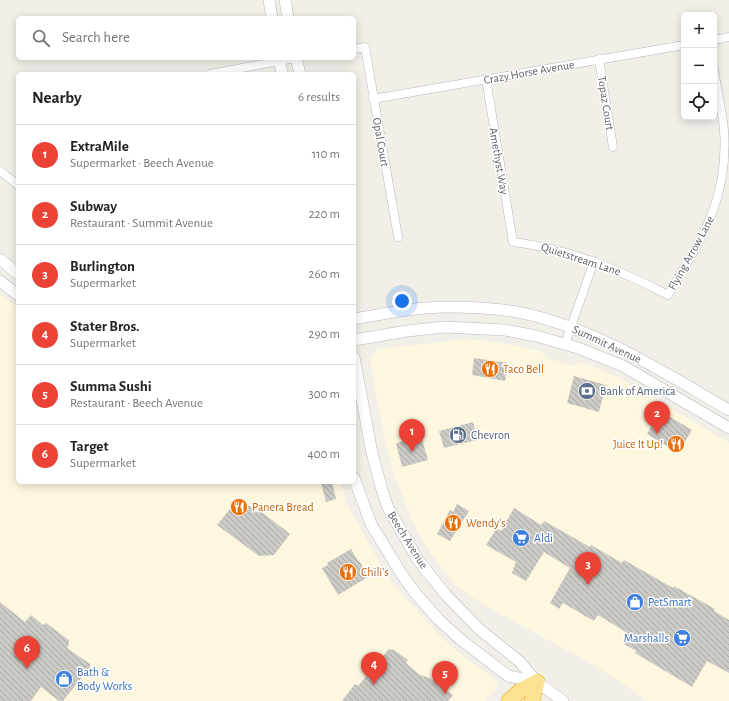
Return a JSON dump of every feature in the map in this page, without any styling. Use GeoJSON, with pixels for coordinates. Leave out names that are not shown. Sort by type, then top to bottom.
{"type":"FeatureCollection","features":[{"type":"Feature","properties":{"kind":"highway"},"geometry":{"type":"LineString","coordinates":[[509,701],[521,690],[537,682]]}},
{"type":"Feature","properties":{"kind":"highway"},"geometry":{"type":"LineString","coordinates":[[532,701],[537,682]]}},
{"type":"Feature","properties":{"kind":"main road"},"geometry":{"type":"LineString","coordinates":[[269,0],[272,16]]}},
{"type":"Feature","properties":{"kind":"main road"},"geometry":{"type":"LineString","coordinates":[[285,0],[288,16]]}},
{"type":"Feature","properties":{"kind":"main road"},"geometry":{"type":"LineString","coordinates":[[280,60],[282,72]]}},
{"type":"Feature","properties":{"kind":"main road"},"geometry":{"type":"LineString","coordinates":[[296,60],[300,72]]}},
{"type":"Feature","properties":{"kind":"main road"},"geometry":{"type":"LineString","coordinates":[[0,259],[16,272]]}},
{"type":"Feature","properties":{"kind":"main road"},"geometry":{"type":"LineString","coordinates":[[0,281],[16,293]]}},
{"type":"Feature","properties":{"kind":"main road","name":"Summit Avenue"},"geometry":{"type":"LineString","coordinates":[[356,319],[411,310],[446,307],[492,309],[530,315],[586,332],[631,353],[729,410]]}},
{"type":"Feature","properties":{"kind":"main road","name":"Summit Avenue"},"geometry":{"type":"LineString","coordinates":[[356,340],[407,331],[445,327],[505,330],[536,336],[565,344],[623,366],[729,428]]}},
{"type":"Feature","properties":{"kind":"main road","name":"Beech Avenue"},"geometry":{"type":"LineString","coordinates":[[356,368],[372,453],[388,508],[418,560],[446,595],[479,629],[519,661],[537,682],[563,701]]}},
{"type":"Feature","properties":{"kind":"main road","name":"Beech Avenue"},"geometry":{"type":"LineString","coordinates":[[356,483],[371,524],[402,575],[438,619],[460,639],[508,676],[537,682]]}},
{"type":"Feature","properties":{"kind":"street"},"geometry":{"type":"LineString","coordinates":[[717,39],[729,37]]}},
{"type":"Feature","properties":{"kind":"street","name":"Crazy Horse Avenue"},"geometry":{"type":"LineString","coordinates":[[373,99],[681,45]]}},
{"type":"Feature","properties":{"kind":"street","name":"Opal Court"},"geometry":{"type":"LineString","coordinates":[[356,49],[365,47],[398,237]]}},
{"type":"Feature","properties":{"kind":"street","name":"Topaz Court"},"geometry":{"type":"LineString","coordinates":[[599,59],[613,147]]}},
{"type":"Feature","properties":{"kind":"street"},"geometry":{"type":"LineString","coordinates":[[219,72],[275,60]]}},
{"type":"Feature","properties":{"kind":"street","name":"Amethyst Way"},"geometry":{"type":"LineString","coordinates":[[486,79],[513,242]]}},
{"type":"Feature","properties":{"kind":"street","name":"Flying Arrow Lane"},"geometry":{"type":"LineString","coordinates":[[668,295],[705,232],[719,199],[723,184],[726,154],[724,130],[716,84]]}},
{"type":"Feature","properties":{"kind":"street"},"geometry":{"type":"LineString","coordinates":[[0,171],[16,183]]}},
{"type":"Feature","properties":{"kind":"street","name":"Quietstream Lane"},"geometry":{"type":"LineString","coordinates":[[513,242],[540,245],[594,261],[631,276],[668,295]]}},
{"type":"Feature","properties":{"kind":"street"},"geometry":{"type":"LineString","coordinates":[[565,344],[594,261]]}},
{"type":"Feature","properties":{"kind":"shaded area"},"geometry":{"type":"Polygon","coordinates":[[[0,294],[16,306],[16,484],[342,484],[346,502],[372,550],[393,584],[441,637],[465,658],[492,677],[499,685],[486,701],[0,701],[0,294]]]}},
{"type":"Feature","properties":{"kind":"shaded area"},"geometry":{"type":"Polygon","coordinates":[[[468,339],[502,343],[541,351],[546,357],[571,366],[581,362],[602,370],[619,378],[729,443],[729,701],[647,701],[590,663],[482,604],[456,586],[438,563],[426,546],[413,522],[394,475],[384,436],[370,360],[378,349],[468,339]]]}},
{"type":"Feature","properties":{"kind":"building","name":"Taco Bell"},"geometry":{"type":"Polygon","coordinates":[[[474,358],[508,363],[505,381],[472,375],[474,358]]]}},
{"type":"Feature","properties":{"kind":"building","name":"Bank of America"},"geometry":{"type":"Polygon","coordinates":[[[574,376],[606,385],[599,412],[567,403],[574,376]]]}},
{"type":"Feature","properties":{"kind":"building"},"geometry":{"type":"Polygon","coordinates":[[[660,411],[692,430],[678,453],[647,434],[660,411]]]}},
{"type":"Feature","properties":{"kind":"building","name":"Chevron"},"geometry":{"type":"Polygon","coordinates":[[[473,422],[477,440],[444,448],[439,431],[473,422]]]}},
{"type":"Feature","properties":{"kind":"building"},"geometry":{"type":"Polygon","coordinates":[[[419,429],[428,460],[402,467],[396,443],[404,441],[402,434],[419,429]]]}},
{"type":"Feature","properties":{"kind":"building"},"geometry":{"type":"Polygon","coordinates":[[[321,484],[332,484],[336,499],[326,502],[321,484]]]}},
{"type":"Feature","properties":{"kind":"building"},"geometry":{"type":"Polygon","coordinates":[[[239,498],[257,512],[259,510],[290,534],[274,555],[259,556],[217,525],[239,498]]]}},
{"type":"Feature","properties":{"kind":"building","name":"Wendy's"},"geometry":{"type":"Polygon","coordinates":[[[457,504],[469,511],[450,541],[437,534],[450,510],[453,512],[457,504]]]}},
{"type":"Feature","properties":{"kind":"building"},"geometry":{"type":"Polygon","coordinates":[[[514,508],[541,525],[544,521],[590,547],[591,545],[622,563],[624,560],[673,588],[674,586],[715,609],[714,611],[729,620],[729,673],[707,661],[692,687],[635,653],[636,651],[624,644],[626,632],[598,615],[594,621],[563,603],[559,609],[550,603],[570,568],[544,552],[526,581],[512,573],[516,562],[486,545],[497,528],[501,531],[514,508]]]}},
{"type":"Feature","properties":{"kind":"building"},"geometry":{"type":"Polygon","coordinates":[[[351,549],[368,577],[338,595],[322,568],[328,565],[327,563],[351,549]]]}},
{"type":"Feature","properties":{"kind":"building"},"geometry":{"type":"Polygon","coordinates":[[[0,602],[25,622],[31,615],[43,625],[46,623],[70,641],[67,648],[90,664],[90,669],[63,701],[59,701],[41,687],[31,701],[0,701],[0,602]]]}},
{"type":"Feature","properties":{"kind":"building"},"geometry":{"type":"Polygon","coordinates":[[[389,649],[394,650],[408,660],[406,663],[420,675],[430,678],[453,695],[448,701],[342,701],[355,684],[358,686],[389,649]]]}},
{"type":"Feature","properties":{"kind":"place","name":"Taco Bell"},"geometry":{"type":"Point","coordinates":[490,369]}},
{"type":"Feature","properties":{"kind":"place","name":"Bank of America"},"geometry":{"type":"Point","coordinates":[587,391]}},
{"type":"Feature","properties":{"kind":"place","name":"Subway"},"geometry":{"type":"Point","coordinates":[657,434]}},
{"type":"Feature","properties":{"kind":"place","name":"Chevron"},"geometry":{"type":"Point","coordinates":[458,435]}},
{"type":"Feature","properties":{"kind":"place","name":"Juice It Up!"},"geometry":{"type":"Point","coordinates":[676,444]}},
{"type":"Feature","properties":{"kind":"place","name":"ExtraMile"},"geometry":{"type":"Point","coordinates":[412,452]}},
{"type":"Feature","properties":{"kind":"place","name":"Panera Bread"},"geometry":{"type":"Point","coordinates":[239,507]}},
{"type":"Feature","properties":{"kind":"place","name":"Wendy's"},"geometry":{"type":"Point","coordinates":[453,523]}},
{"type":"Feature","properties":{"kind":"place","name":"Aldi"},"geometry":{"type":"Point","coordinates":[521,538]}},
{"type":"Feature","properties":{"kind":"place","name":"Chili's"},"geometry":{"type":"Point","coordinates":[348,572]}},
{"type":"Feature","properties":{"kind":"place","name":"Burlington"},"geometry":{"type":"Point","coordinates":[588,585]}},
{"type":"Feature","properties":{"kind":"place","name":"PetSmart"},"geometry":{"type":"Point","coordinates":[635,602]}},
{"type":"Feature","properties":{"kind":"place","name":"Marshalls"},"geometry":{"type":"Point","coordinates":[682,638]}},
{"type":"Feature","properties":{"kind":"place","name":"Target"},"geometry":{"type":"Point","coordinates":[27,669]}},
{"type":"Feature","properties":{"kind":"place","name":"Bath & Body Works"},"geometry":{"type":"Point","coordinates":[64,679]}},
{"type":"Feature","properties":{"kind":"place","name":"Stater Bros."},"geometry":{"type":"Point","coordinates":[374,685]}},
{"type":"Feature","properties":{"kind":"place","name":"Summa Sushi"},"geometry":{"type":"Point","coordinates":[445,694]}}]}
